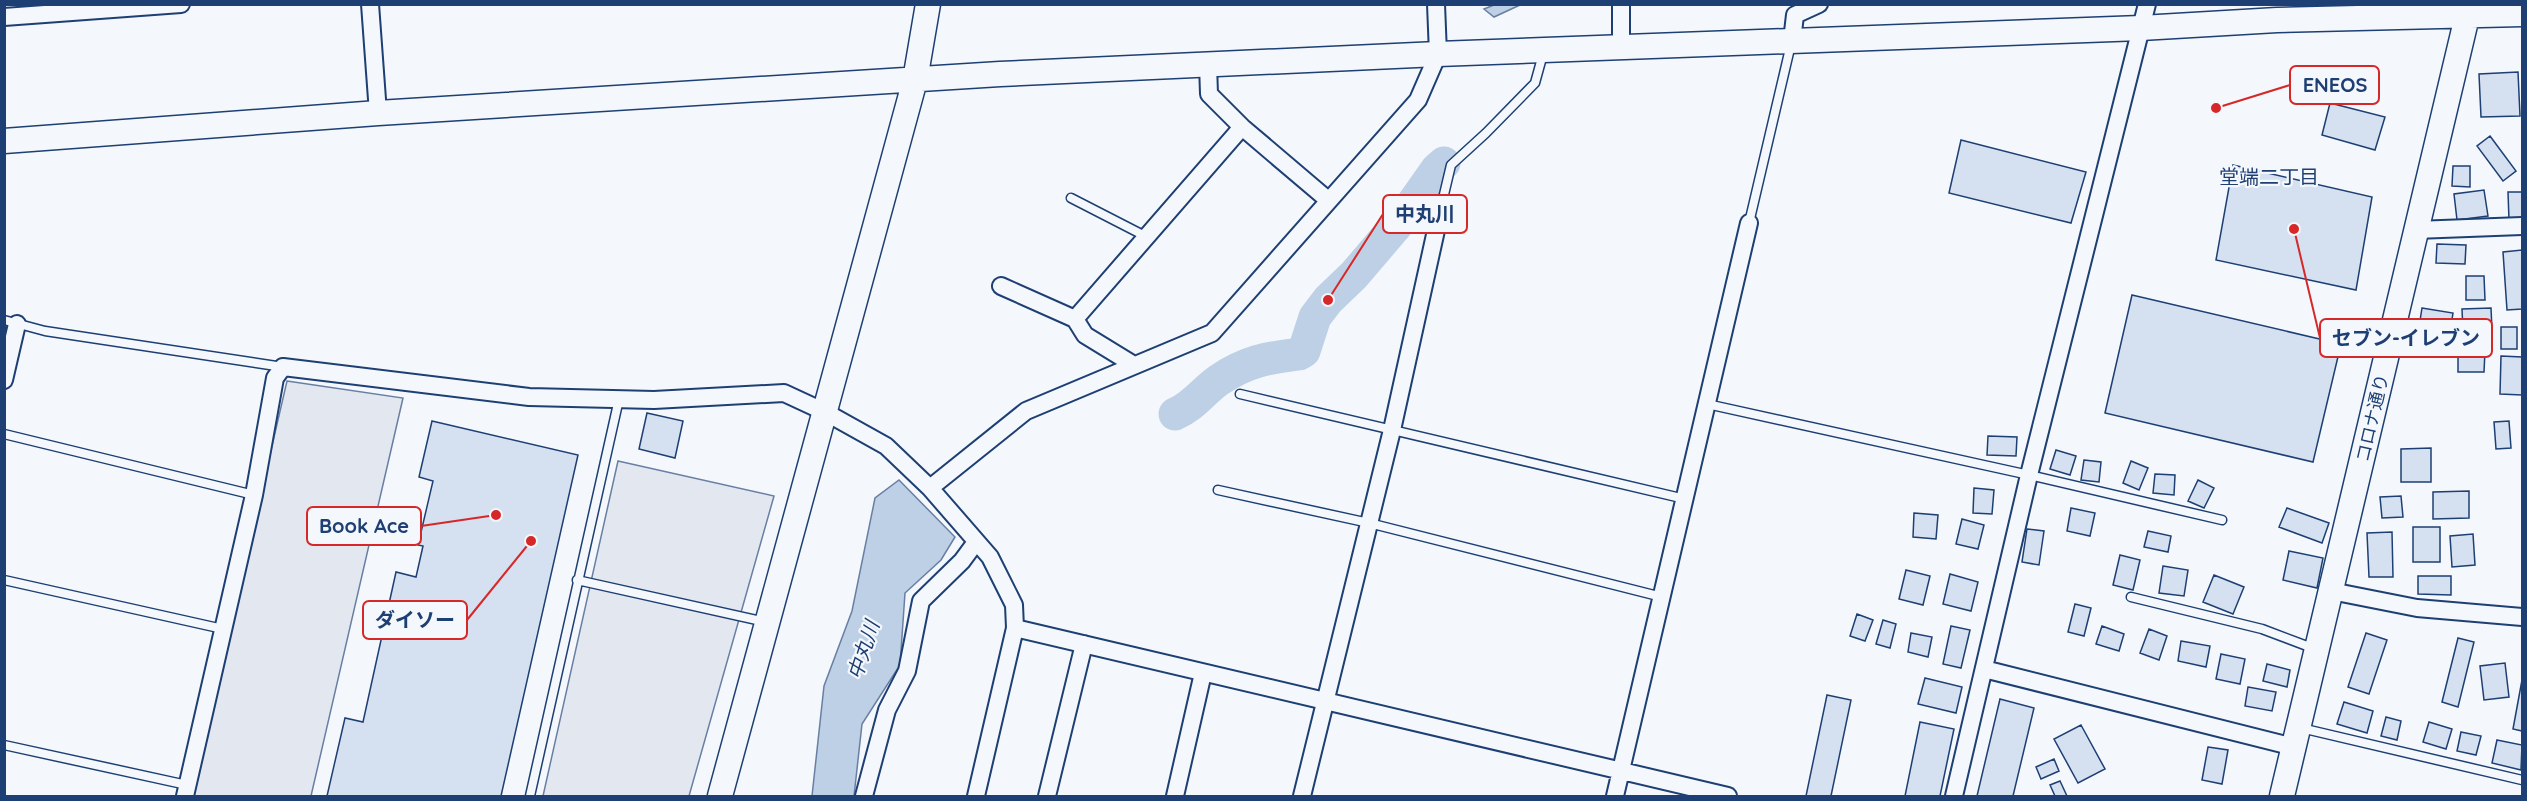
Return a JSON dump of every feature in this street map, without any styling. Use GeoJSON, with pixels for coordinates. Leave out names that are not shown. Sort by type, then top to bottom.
{"type":"FeatureCollection","features":[{"type":"Feature","properties":{"kind":"street"},"geometry":{"type":"LineString","coordinates":[[4,17],[34,10],[182,4]]}},
{"type":"Feature","properties":{"kind":"street"},"geometry":{"type":"LineString","coordinates":[[370,4],[378,113]]}},
{"type":"Feature","properties":{"kind":"street"},"geometry":{"type":"LineString","coordinates":[[720,796],[769,623],[915,80],[928,4]]}},
{"type":"Feature","properties":{"kind":"street"},"geometry":{"type":"LineString","coordinates":[[930,488],[1026,411],[1212,333],[1418,100],[1438,54],[1436,4]]}},
{"type":"Feature","properties":{"kind":"street"},"geometry":{"type":"LineString","coordinates":[[1621,4],[1621,48]]}},
{"type":"Feature","properties":{"kind":"street"},"geometry":{"type":"LineString","coordinates":[[1792,41],[1795,15],[1819,4]]}},
{"type":"Feature","properties":{"kind":"street"},"geometry":{"type":"LineString","coordinates":[[1954,796],[2029,475],[2147,4]]}},
{"type":"Feature","properties":{"kind":"street"},"geometry":{"type":"LineString","coordinates":[[4,141],[378,113],[1208,64],[2141,28],[2279,12],[2469,10],[2523,14]]}},
{"type":"Feature","properties":{"kind":"street","name":"コロナ通り"},"geometry":{"type":"LineString","coordinates":[[2282,796],[2469,10]]}},
{"type":"Feature","properties":{"kind":"street"},"geometry":{"type":"LineString","coordinates":[[1208,64],[1209,94],[1242,127],[1328,200]]}},
{"type":"Feature","properties":{"kind":"street"},"geometry":{"type":"LineString","coordinates":[[1075,319],[1242,127]]}},
{"type":"Feature","properties":{"kind":"street"},"geometry":{"type":"LineString","coordinates":[[1302,796],[1323,702],[1392,430],[1442,202]]}},
{"type":"Feature","properties":{"kind":"street"},"geometry":{"type":"LineString","coordinates":[[1615,796],[1749,222]]}},
{"type":"Feature","properties":{"kind":"street"},"geometry":{"type":"LineString","coordinates":[[2415,230],[2523,226]]}},
{"type":"Feature","properties":{"kind":"street"},"geometry":{"type":"LineString","coordinates":[[1001,286],[1075,319],[1085,335],[1134,365]]}},
{"type":"Feature","properties":{"kind":"street"},"geometry":{"type":"LineString","coordinates":[[4,380],[11,322]]}},
{"type":"Feature","properties":{"kind":"street"},"geometry":{"type":"LineString","coordinates":[[186,791],[254,495],[275,378],[283,368],[530,397],[654,400],[784,393],[825,412],[886,446],[930,488],[990,557],[1014,605],[1015,628],[976,796]]}},
{"type":"Feature","properties":{"kind":"street"},"geometry":{"type":"LineString","coordinates":[[864,796],[887,710],[907,671],[921,601],[962,561],[976,542]]}},
{"type":"Feature","properties":{"kind":"street"},"geometry":{"type":"LineString","coordinates":[[2331,591],[2417,608],[2523,617]]}},
{"type":"Feature","properties":{"kind":"street"},"geometry":{"type":"LineString","coordinates":[[1015,628],[1728,796]]}},
{"type":"Feature","properties":{"kind":"street"},"geometry":{"type":"LineString","coordinates":[[1047,796],[1084,644]]}},
{"type":"Feature","properties":{"kind":"street"},"geometry":{"type":"LineString","coordinates":[[1984,669],[2296,737]]}},
{"type":"Feature","properties":{"kind":"street"},"geometry":{"type":"LineString","coordinates":[[1174,796],[1203,673]]}},
{"type":"Feature","properties":{"kind":"lane"},"geometry":{"type":"LineString","coordinates":[[1749,222],[1792,41]]}},
{"type":"Feature","properties":{"kind":"lane"},"geometry":{"type":"LineString","coordinates":[[1442,202],[1451,165],[1535,83],[1544,50]]}},
{"type":"Feature","properties":{"kind":"lane"},"geometry":{"type":"LineString","coordinates":[[1071,198],[1147,237]]}},
{"type":"Feature","properties":{"kind":"lane"},"geometry":{"type":"LineString","coordinates":[[11,322],[45,331],[283,368]]}},
{"type":"Feature","properties":{"kind":"lane"},"geometry":{"type":"LineString","coordinates":[[1240,394],[1685,499]]}},
{"type":"Feature","properties":{"kind":"lane"},"geometry":{"type":"LineString","coordinates":[[532,796],[577,580],[619,398]]}},
{"type":"Feature","properties":{"kind":"lane"},"geometry":{"type":"LineString","coordinates":[[1707,404],[2222,520]]}},
{"type":"Feature","properties":{"kind":"lane"},"geometry":{"type":"LineString","coordinates":[[4,434],[254,495]]}},
{"type":"Feature","properties":{"kind":"lane"},"geometry":{"type":"LineString","coordinates":[[1218,490],[1369,523],[1662,597]]}},
{"type":"Feature","properties":{"kind":"lane"},"geometry":{"type":"LineString","coordinates":[[4,580],[223,629]]}},
{"type":"Feature","properties":{"kind":"lane"},"geometry":{"type":"LineString","coordinates":[[577,580],[769,623]]}},
{"type":"Feature","properties":{"kind":"lane"},"geometry":{"type":"LineString","coordinates":[[2130,597],[2262,629],[2318,650]]}},
{"type":"Feature","properties":{"kind":"lane"},"geometry":{"type":"LineString","coordinates":[[2296,737],[2523,780]]}},
{"type":"Feature","properties":{"kind":"lane"},"geometry":{"type":"LineString","coordinates":[[4,745],[186,791]]}},
{"type":"Feature","properties":{"kind":"shaded area"},"geometry":{"type":"Polygon","coordinates":[[[287,381],[403,398],[311,796],[191,796],[287,381]]]}},
{"type":"Feature","properties":{"kind":"shaded area"},"geometry":{"type":"Polygon","coordinates":[[[618,461],[774,496],[689,796],[543,796],[618,461]]]}},
{"type":"Feature","properties":{"kind":"water"},"geometry":{"type":"Polygon","coordinates":[[[1494,5],[1520,5],[1494,17],[1484,9],[1494,5]]]}},
{"type":"Feature","properties":{"kind":"water"},"geometry":{"type":"Polygon","coordinates":[[[899,480],[955,537],[941,560],[905,593],[900,665],[862,724],[854,796],[812,796],[824,686],[852,611],[875,498],[899,480]]]}},
{"type":"Feature","properties":{"kind":"building"},"geometry":{"type":"Polygon","coordinates":[[[2518,72],[2520,116],[2481,117],[2479,74],[2518,72]]]}},
{"type":"Feature","properties":{"kind":"building"},"geometry":{"type":"Polygon","coordinates":[[[2330,103],[2385,117],[2375,150],[2322,135],[2330,103]]]}},
{"type":"Feature","properties":{"kind":"building"},"geometry":{"type":"Polygon","coordinates":[[[2490,136],[2516,171],[2503,181],[2477,146],[2490,136]]]}},
{"type":"Feature","properties":{"kind":"building"},"geometry":{"type":"Polygon","coordinates":[[[1961,140],[2086,172],[2071,223],[1949,193],[1961,140]]]}},
{"type":"Feature","properties":{"kind":"building"},"geometry":{"type":"Polygon","coordinates":[[[2233,165],[2372,197],[2356,290],[2216,260],[2233,165]]]}},
{"type":"Feature","properties":{"kind":"building"},"geometry":{"type":"Polygon","coordinates":[[[2453,166],[2470,166],[2470,187],[2452,186],[2453,166]]]}},
{"type":"Feature","properties":{"kind":"building"},"geometry":{"type":"Polygon","coordinates":[[[2484,190],[2488,216],[2457,220],[2454,194],[2484,190]]]}},
{"type":"Feature","properties":{"kind":"building"},"geometry":{"type":"Polygon","coordinates":[[[2508,192],[2522,192],[2522,219],[2509,220],[2508,192]]]}},
{"type":"Feature","properties":{"kind":"building"},"geometry":{"type":"Polygon","coordinates":[[[2437,244],[2466,245],[2465,264],[2436,263],[2437,244]]]}},
{"type":"Feature","properties":{"kind":"building"},"geometry":{"type":"Polygon","coordinates":[[[2522,250],[2522,309],[2507,310],[2503,252],[2522,250]]]}},
{"type":"Feature","properties":{"kind":"building"},"geometry":{"type":"Polygon","coordinates":[[[2466,276],[2484,276],[2485,300],[2466,300],[2466,276]]]}},
{"type":"Feature","properties":{"kind":"building"},"geometry":{"type":"Polygon","coordinates":[[[2132,295],[2341,344],[2313,462],[2105,413],[2132,295]]]}},
{"type":"Feature","properties":{"kind":"building"},"geometry":{"type":"Polygon","coordinates":[[[2422,308],[2453,313],[2450,332],[2419,327],[2422,308]]]}},
{"type":"Feature","properties":{"kind":"building"},"geometry":{"type":"Polygon","coordinates":[[[2491,308],[2492,330],[2463,331],[2462,309],[2491,308]]]}},
{"type":"Feature","properties":{"kind":"building"},"geometry":{"type":"Polygon","coordinates":[[[2501,327],[2517,327],[2517,349],[2501,349],[2501,327]]]}},
{"type":"Feature","properties":{"kind":"building"},"geometry":{"type":"Polygon","coordinates":[[[2458,350],[2485,351],[2484,372],[2458,372],[2458,350]]]}},
{"type":"Feature","properties":{"kind":"building"},"geometry":{"type":"Polygon","coordinates":[[[2501,356],[2522,357],[2522,395],[2500,394],[2501,356]]]}},
{"type":"Feature","properties":{"kind":"building"},"geometry":{"type":"Polygon","coordinates":[[[647,413],[683,421],[675,458],[639,449],[647,413]]]}},
{"type":"Feature","properties":{"kind":"building"},"geometry":{"type":"Polygon","coordinates":[[[432,421],[578,455],[501,796],[327,796],[345,718],[363,722],[396,572],[416,577],[423,546],[418,545],[433,481],[419,477],[432,421]]]}},
{"type":"Feature","properties":{"kind":"building"},"geometry":{"type":"Polygon","coordinates":[[[2509,421],[2511,448],[2496,449],[2494,422],[2509,421]]]}},
{"type":"Feature","properties":{"kind":"building"},"geometry":{"type":"Polygon","coordinates":[[[1988,436],[2017,437],[2016,456],[1987,455],[1988,436]]]}},
{"type":"Feature","properties":{"kind":"building"},"geometry":{"type":"Polygon","coordinates":[[[2431,448],[2431,482],[2401,482],[2401,449],[2431,448]]]}},
{"type":"Feature","properties":{"kind":"building"},"geometry":{"type":"Polygon","coordinates":[[[2056,450],[2076,456],[2070,475],[2050,469],[2056,450]]]}},
{"type":"Feature","properties":{"kind":"building"},"geometry":{"type":"Polygon","coordinates":[[[2084,460],[2101,462],[2099,482],[2081,480],[2084,460]]]}},
{"type":"Feature","properties":{"kind":"building"},"geometry":{"type":"Polygon","coordinates":[[[2131,461],[2148,468],[2139,490],[2123,483],[2131,461]]]}},
{"type":"Feature","properties":{"kind":"building"},"geometry":{"type":"Polygon","coordinates":[[[2155,474],[2175,475],[2174,495],[2153,493],[2155,474]]]}},
{"type":"Feature","properties":{"kind":"building"},"geometry":{"type":"Polygon","coordinates":[[[2198,480],[2214,488],[2204,508],[2188,501],[2198,480]]]}},
{"type":"Feature","properties":{"kind":"building"},"geometry":{"type":"Polygon","coordinates":[[[1974,488],[1994,490],[1992,514],[1973,513],[1974,488]]]}},
{"type":"Feature","properties":{"kind":"building"},"geometry":{"type":"Polygon","coordinates":[[[2469,491],[2469,518],[2433,519],[2433,492],[2469,491]]]}},
{"type":"Feature","properties":{"kind":"building"},"geometry":{"type":"Polygon","coordinates":[[[2401,496],[2403,517],[2382,518],[2380,497],[2401,496]]]}},
{"type":"Feature","properties":{"kind":"building"},"geometry":{"type":"Polygon","coordinates":[[[2071,508],[2095,513],[2090,536],[2067,531],[2071,508]]]}},
{"type":"Feature","properties":{"kind":"building"},"geometry":{"type":"Polygon","coordinates":[[[2287,508],[2329,523],[2322,543],[2279,527],[2287,508]]]}},
{"type":"Feature","properties":{"kind":"building"},"geometry":{"type":"Polygon","coordinates":[[[1914,513],[1938,515],[1936,539],[1913,537],[1914,513]]]}},
{"type":"Feature","properties":{"kind":"building"},"geometry":{"type":"Polygon","coordinates":[[[1962,519],[1984,525],[1978,549],[1956,544],[1962,519]]]}},
{"type":"Feature","properties":{"kind":"building"},"geometry":{"type":"Polygon","coordinates":[[[2413,527],[2440,527],[2440,562],[2413,562],[2413,527]]]}},
{"type":"Feature","properties":{"kind":"building"},"geometry":{"type":"Polygon","coordinates":[[[2027,529],[2044,531],[2039,565],[2022,562],[2027,529]]]}},
{"type":"Feature","properties":{"kind":"building"},"geometry":{"type":"Polygon","coordinates":[[[2148,531],[2171,536],[2168,552],[2144,547],[2148,531]]]}},
{"type":"Feature","properties":{"kind":"building"},"geometry":{"type":"Polygon","coordinates":[[[2392,532],[2393,577],[2369,577],[2367,533],[2392,532]]]}},
{"type":"Feature","properties":{"kind":"building"},"geometry":{"type":"Polygon","coordinates":[[[2473,534],[2475,565],[2452,567],[2450,536],[2473,534]]]}},
{"type":"Feature","properties":{"kind":"building"},"geometry":{"type":"Polygon","coordinates":[[[2289,551],[2323,558],[2317,588],[2283,580],[2289,551]]]}},
{"type":"Feature","properties":{"kind":"building"},"geometry":{"type":"Polygon","coordinates":[[[2120,555],[2140,560],[2133,590],[2113,585],[2120,555]]]}},
{"type":"Feature","properties":{"kind":"building"},"geometry":{"type":"Polygon","coordinates":[[[2163,566],[2188,570],[2184,596],[2159,593],[2163,566]]]}},
{"type":"Feature","properties":{"kind":"building"},"geometry":{"type":"Polygon","coordinates":[[[1906,570],[1930,576],[1923,605],[1899,599],[1906,570]]]}},
{"type":"Feature","properties":{"kind":"building"},"geometry":{"type":"Polygon","coordinates":[[[1950,574],[1978,582],[1971,611],[1943,604],[1950,574]]]}},
{"type":"Feature","properties":{"kind":"building"},"geometry":{"type":"Polygon","coordinates":[[[2214,575],[2244,587],[2233,614],[2203,602],[2214,575]]]}},
{"type":"Feature","properties":{"kind":"building"},"geometry":{"type":"Polygon","coordinates":[[[2418,576],[2451,576],[2451,595],[2418,594],[2418,576]]]}},
{"type":"Feature","properties":{"kind":"building"},"geometry":{"type":"Polygon","coordinates":[[[2075,604],[2091,608],[2084,636],[2068,632],[2075,604]]]}},
{"type":"Feature","properties":{"kind":"building"},"geometry":{"type":"Polygon","coordinates":[[[1857,614],[1873,620],[1865,641],[1850,636],[1857,614]]]}},
{"type":"Feature","properties":{"kind":"building"},"geometry":{"type":"Polygon","coordinates":[[[1883,620],[1896,624],[1890,648],[1876,644],[1883,620]]]}},
{"type":"Feature","properties":{"kind":"building"},"geometry":{"type":"Polygon","coordinates":[[[1951,626],[1970,630],[1961,668],[1943,664],[1951,626]]]}},
{"type":"Feature","properties":{"kind":"building"},"geometry":{"type":"Polygon","coordinates":[[[2102,626],[2124,634],[2119,651],[2096,644],[2102,626]]]}},
{"type":"Feature","properties":{"kind":"building"},"geometry":{"type":"Polygon","coordinates":[[[2149,629],[2167,636],[2159,660],[2140,653],[2149,629]]]}},
{"type":"Feature","properties":{"kind":"building"},"geometry":{"type":"Polygon","coordinates":[[[1911,633],[1932,637],[1928,657],[1908,652],[1911,633]]]}},
{"type":"Feature","properties":{"kind":"building"},"geometry":{"type":"Polygon","coordinates":[[[2366,633],[2387,640],[2369,694],[2348,687],[2366,633]]]}},
{"type":"Feature","properties":{"kind":"building"},"geometry":{"type":"Polygon","coordinates":[[[2458,638],[2474,642],[2458,707],[2442,702],[2458,638]]]}},
{"type":"Feature","properties":{"kind":"building"},"geometry":{"type":"Polygon","coordinates":[[[2181,641],[2210,646],[2206,667],[2178,661],[2181,641]]]}},
{"type":"Feature","properties":{"kind":"building"},"geometry":{"type":"Polygon","coordinates":[[[2221,654],[2245,659],[2240,684],[2216,679],[2221,654]]]}},
{"type":"Feature","properties":{"kind":"building"},"geometry":{"type":"Polygon","coordinates":[[[2505,663],[2509,697],[2484,700],[2480,666],[2505,663]]]}},
{"type":"Feature","properties":{"kind":"building"},"geometry":{"type":"Polygon","coordinates":[[[2267,664],[2290,670],[2287,687],[2263,681],[2267,664]]]}},
{"type":"Feature","properties":{"kind":"building"},"geometry":{"type":"Polygon","coordinates":[[[1925,678],[1962,687],[1956,713],[1918,704],[1925,678]]]}},
{"type":"Feature","properties":{"kind":"building"},"geometry":{"type":"Polygon","coordinates":[[[2522,680],[2522,731],[2513,729],[2522,680]]]}},
{"type":"Feature","properties":{"kind":"building"},"geometry":{"type":"Polygon","coordinates":[[[2248,687],[2276,692],[2272,711],[2245,706],[2248,687]]]}},
{"type":"Feature","properties":{"kind":"building"},"geometry":{"type":"Polygon","coordinates":[[[1827,695],[1851,700],[1831,796],[1806,796],[1827,695]]]}},
{"type":"Feature","properties":{"kind":"building"},"geometry":{"type":"Polygon","coordinates":[[[2000,699],[2034,708],[2013,796],[1977,796],[2000,699]]]}},
{"type":"Feature","properties":{"kind":"building"},"geometry":{"type":"Polygon","coordinates":[[[2344,702],[2373,711],[2367,733],[2337,724],[2344,702]]]}},
{"type":"Feature","properties":{"kind":"building"},"geometry":{"type":"Polygon","coordinates":[[[2386,717],[2401,721],[2397,740],[2381,736],[2386,717]]]}},
{"type":"Feature","properties":{"kind":"building"},"geometry":{"type":"Polygon","coordinates":[[[1920,722],[1954,729],[1940,796],[1905,796],[1920,722]]]}},
{"type":"Feature","properties":{"kind":"building"},"geometry":{"type":"Polygon","coordinates":[[[2429,722],[2452,729],[2446,749],[2423,742],[2429,722]]]}},
{"type":"Feature","properties":{"kind":"building"},"geometry":{"type":"Polygon","coordinates":[[[2081,725],[2105,769],[2078,783],[2054,739],[2081,725]]]}},
{"type":"Feature","properties":{"kind":"building"},"geometry":{"type":"Polygon","coordinates":[[[2461,732],[2481,736],[2476,755],[2457,751],[2461,732]]]}},
{"type":"Feature","properties":{"kind":"building"},"geometry":{"type":"Polygon","coordinates":[[[2497,740],[2522,745],[2521,770],[2492,763],[2497,740]]]}},
{"type":"Feature","properties":{"kind":"building"},"geometry":{"type":"Polygon","coordinates":[[[2208,747],[2228,750],[2222,784],[2202,780],[2208,747]]]}},
{"type":"Feature","properties":{"kind":"building"},"geometry":{"type":"Polygon","coordinates":[[[2054,759],[2059,771],[2041,779],[2036,767],[2054,759]]]}},
{"type":"Feature","properties":{"kind":"building"},"geometry":{"type":"Polygon","coordinates":[[[2060,781],[2067,796],[2055,796],[2050,785],[2060,781]]]}},
{"type":"Feature","properties":{"kind":"waterway","name":"中丸川"},"geometry":{"type":"LineString","coordinates":[[1175,414],[1188,407],[1213,384],[1239,368],[1258,361],[1299,354],[1304,351],[1315,317],[1401,220],[1437,169],[1444,163]]}},
{"type":"Feature","properties":{"kind":"place","name":"ENEOS"},"geometry":{"type":"Point","coordinates":[2216,108]}},
{"type":"Feature","properties":{"kind":"place","name":"セブン-イレブン"},"geometry":{"type":"Point","coordinates":[2294,229]}},
{"type":"Feature","properties":{"kind":"place","name":"中丸川"},"geometry":{"type":"Point","coordinates":[1328,300]}},
{"type":"Feature","properties":{"kind":"place","name":"Book Ace"},"geometry":{"type":"Point","coordinates":[496,515]}},
{"type":"Feature","properties":{"kind":"place","name":"ダイソー"},"geometry":{"type":"Point","coordinates":[531,541]}},
{"type":"Feature","properties":{"kind":"district","name":"堂端二丁目"},"geometry":{"type":"Point","coordinates":[2269,176]}}]}
